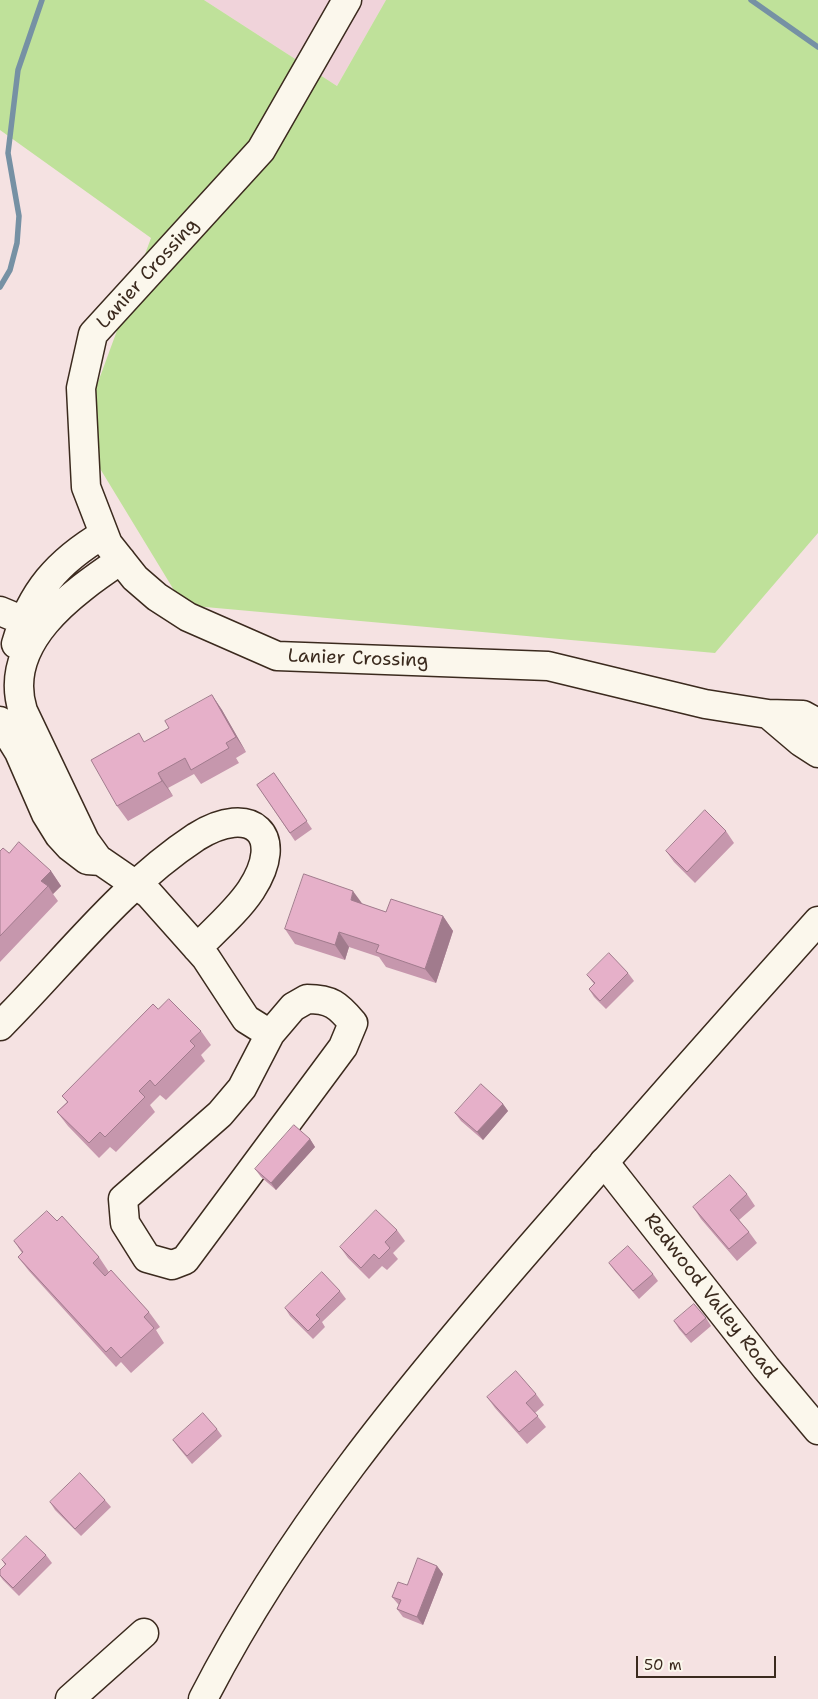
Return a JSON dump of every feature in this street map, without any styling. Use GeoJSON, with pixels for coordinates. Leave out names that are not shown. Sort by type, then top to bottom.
{"type":"FeatureCollection","features":[{"type":"Feature","properties":{"kind":"main road","name":"Lanier Crossing"},"geometry":{"type":"LineString","coordinates":[[347,0],[262,150],[93,334],[80,388],[86,487],[108,544],[135,578],[157,597],[188,617],[277,656],[548,666],[706,704],[768,714],[803,715],[818,723]]}},
{"type":"Feature","properties":{"kind":"main road"},"geometry":{"type":"LineString","coordinates":[[0,693],[12,616],[77,549],[104,534]]}},
{"type":"Feature","properties":{"kind":"main road"},"geometry":{"type":"LineString","coordinates":[[121,560],[75,592],[47,618],[21,666],[18,697],[85,841],[99,860],[149,894],[197,948],[246,1019],[270,1034]]}},
{"type":"Feature","properties":{"kind":"main road"},"geometry":{"type":"LineString","coordinates":[[768,714],[801,742],[818,753]]}},
{"type":"Feature","properties":{"kind":"main road"},"geometry":{"type":"LineString","coordinates":[[0,721],[19,752],[46,814],[59,835],[70,848],[87,860],[99,860]]}},
{"type":"Feature","properties":{"kind":"main road"},"geometry":{"type":"LineString","coordinates":[[0,1026],[79,941],[135,885],[190,842],[220,825],[244,821],[258,828],[266,846],[261,870],[251,890],[197,948]]}},
{"type":"Feature","properties":{"kind":"main road"},"geometry":{"type":"LineString","coordinates":[[203,1699],[245,1621],[271,1580],[372,1437],[426,1367],[604,1162],[818,921]]}},
{"type":"Feature","properties":{"kind":"main road"},"geometry":{"type":"LineString","coordinates":[[307,999],[324,999],[340,1007],[353,1023],[344,1047],[185,1260],[172,1266],[148,1258],[125,1223],[123,1199],[220,1114],[242,1088],[270,1034],[294,1007],[307,999]]}},
{"type":"Feature","properties":{"kind":"main road","name":"Redwood Valley Road"},"geometry":{"type":"LineString","coordinates":[[604,1162],[766,1368],[818,1430]]}},
{"type":"Feature","properties":{"kind":"main road"},"geometry":{"type":"LineString","coordinates":[[70,1699],[144,1633]]}},
{"type":"Feature","properties":{"kind":"shaded area"},"geometry":{"type":"Polygon","coordinates":[[[204,0],[386,0],[337,86],[204,0]]]}},
{"type":"Feature","properties":{"kind":"green space"},"geometry":{"type":"Polygon","coordinates":[[[0,0],[204,0],[337,86],[386,0],[818,0],[818,533],[715,653],[183,605],[79,434],[151,238],[0,130],[0,0]]]}},
{"type":"Feature","properties":{"kind":"building"},"geometry":{"type":"Polygon","coordinates":[[[212,695],[236,737],[226,743],[229,748],[191,770],[185,758],[158,773],[162,781],[117,806],[91,760],[139,733],[144,742],[169,728],[165,721],[212,695]]]}},
{"type":"Feature","properties":{"kind":"building"},"geometry":{"type":"Polygon","coordinates":[[[274,773],[307,821],[290,833],[257,785],[274,773]]]}},
{"type":"Feature","properties":{"kind":"building"},"geometry":{"type":"Polygon","coordinates":[[[705,810],[726,831],[687,872],[666,851],[705,810]]]}},
{"type":"Feature","properties":{"kind":"building"},"geometry":{"type":"Polygon","coordinates":[[[19,842],[51,871],[41,881],[48,886],[0,936],[0,851],[3,848],[9,853],[19,842]]]}},
{"type":"Feature","properties":{"kind":"building"},"geometry":{"type":"Polygon","coordinates":[[[304,874],[353,891],[351,900],[386,912],[391,899],[443,916],[425,969],[376,952],[379,945],[339,932],[335,945],[285,929],[304,874]]]}},
{"type":"Feature","properties":{"kind":"building"},"geometry":{"type":"Polygon","coordinates":[[[609,953],[628,973],[600,1001],[589,989],[595,983],[587,975],[609,953]]]}},
{"type":"Feature","properties":{"kind":"building"},"geometry":{"type":"Polygon","coordinates":[[[169,999],[201,1031],[190,1041],[195,1046],[155,1086],[150,1080],[139,1091],[145,1097],[105,1137],[100,1132],[89,1143],[57,1112],[68,1102],[62,1096],[153,1004],[158,1009],[169,999]]]}},
{"type":"Feature","properties":{"kind":"building"},"geometry":{"type":"Polygon","coordinates":[[[481,1084],[503,1104],[477,1132],[455,1113],[481,1084]]]}},
{"type":"Feature","properties":{"kind":"building"},"geometry":{"type":"Polygon","coordinates":[[[294,1125],[310,1139],[271,1183],[255,1169],[294,1125]]]}},
{"type":"Feature","properties":{"kind":"building"},"geometry":{"type":"Polygon","coordinates":[[[730,1175],[747,1194],[730,1210],[749,1232],[729,1249],[693,1207],[730,1175]]]}},
{"type":"Feature","properties":{"kind":"building"},"geometry":{"type":"Polygon","coordinates":[[[376,1210],[397,1230],[385,1242],[390,1248],[379,1259],[374,1254],[361,1268],[340,1247],[376,1210]]]}},
{"type":"Feature","properties":{"kind":"building"},"geometry":{"type":"Polygon","coordinates":[[[47,1211],[57,1221],[62,1216],[99,1257],[93,1263],[105,1276],[111,1270],[149,1312],[144,1317],[154,1328],[121,1358],[111,1347],[106,1352],[18,1257],[23,1252],[14,1241],[47,1211]]]}},
{"type":"Feature","properties":{"kind":"building"},"geometry":{"type":"Polygon","coordinates":[[[628,1246],[653,1274],[633,1291],[609,1263],[628,1246]]]}},
{"type":"Feature","properties":{"kind":"building"},"geometry":{"type":"Polygon","coordinates":[[[322,1272],[340,1291],[316,1315],[320,1319],[308,1331],[285,1308],[322,1272]]]}},
{"type":"Feature","properties":{"kind":"building"},"geometry":{"type":"Polygon","coordinates":[[[694,1304],[706,1318],[686,1335],[674,1321],[694,1304]]]}},
{"type":"Feature","properties":{"kind":"building"},"geometry":{"type":"Polygon","coordinates":[[[516,1371],[536,1394],[526,1403],[538,1416],[519,1432],[487,1397],[516,1371]]]}},
{"type":"Feature","properties":{"kind":"building"},"geometry":{"type":"Polygon","coordinates":[[[203,1413],[217,1429],[187,1456],[173,1440],[203,1413]]]}},
{"type":"Feature","properties":{"kind":"building"},"geometry":{"type":"Polygon","coordinates":[[[80,1473],[105,1500],[75,1529],[50,1502],[80,1473]]]}},
{"type":"Feature","properties":{"kind":"building"},"geometry":{"type":"Polygon","coordinates":[[[26,1536],[46,1555],[13,1588],[0,1575],[0,1570],[6,1564],[2,1560],[26,1536]]]}},
{"type":"Feature","properties":{"kind":"building"},"geometry":{"type":"Polygon","coordinates":[[[418,1558],[437,1566],[417,1617],[397,1609],[401,1600],[392,1597],[398,1582],[407,1585],[418,1558]]]}},
{"type":"Feature","properties":{"kind":"waterway"},"geometry":{"type":"LineString","coordinates":[[0,287],[10,270],[17,243],[19,216],[8,153],[18,70],[42,0]]}},
{"type":"Feature","properties":{"kind":"waterway"},"geometry":{"type":"LineString","coordinates":[[751,0],[818,47]]}}]}
